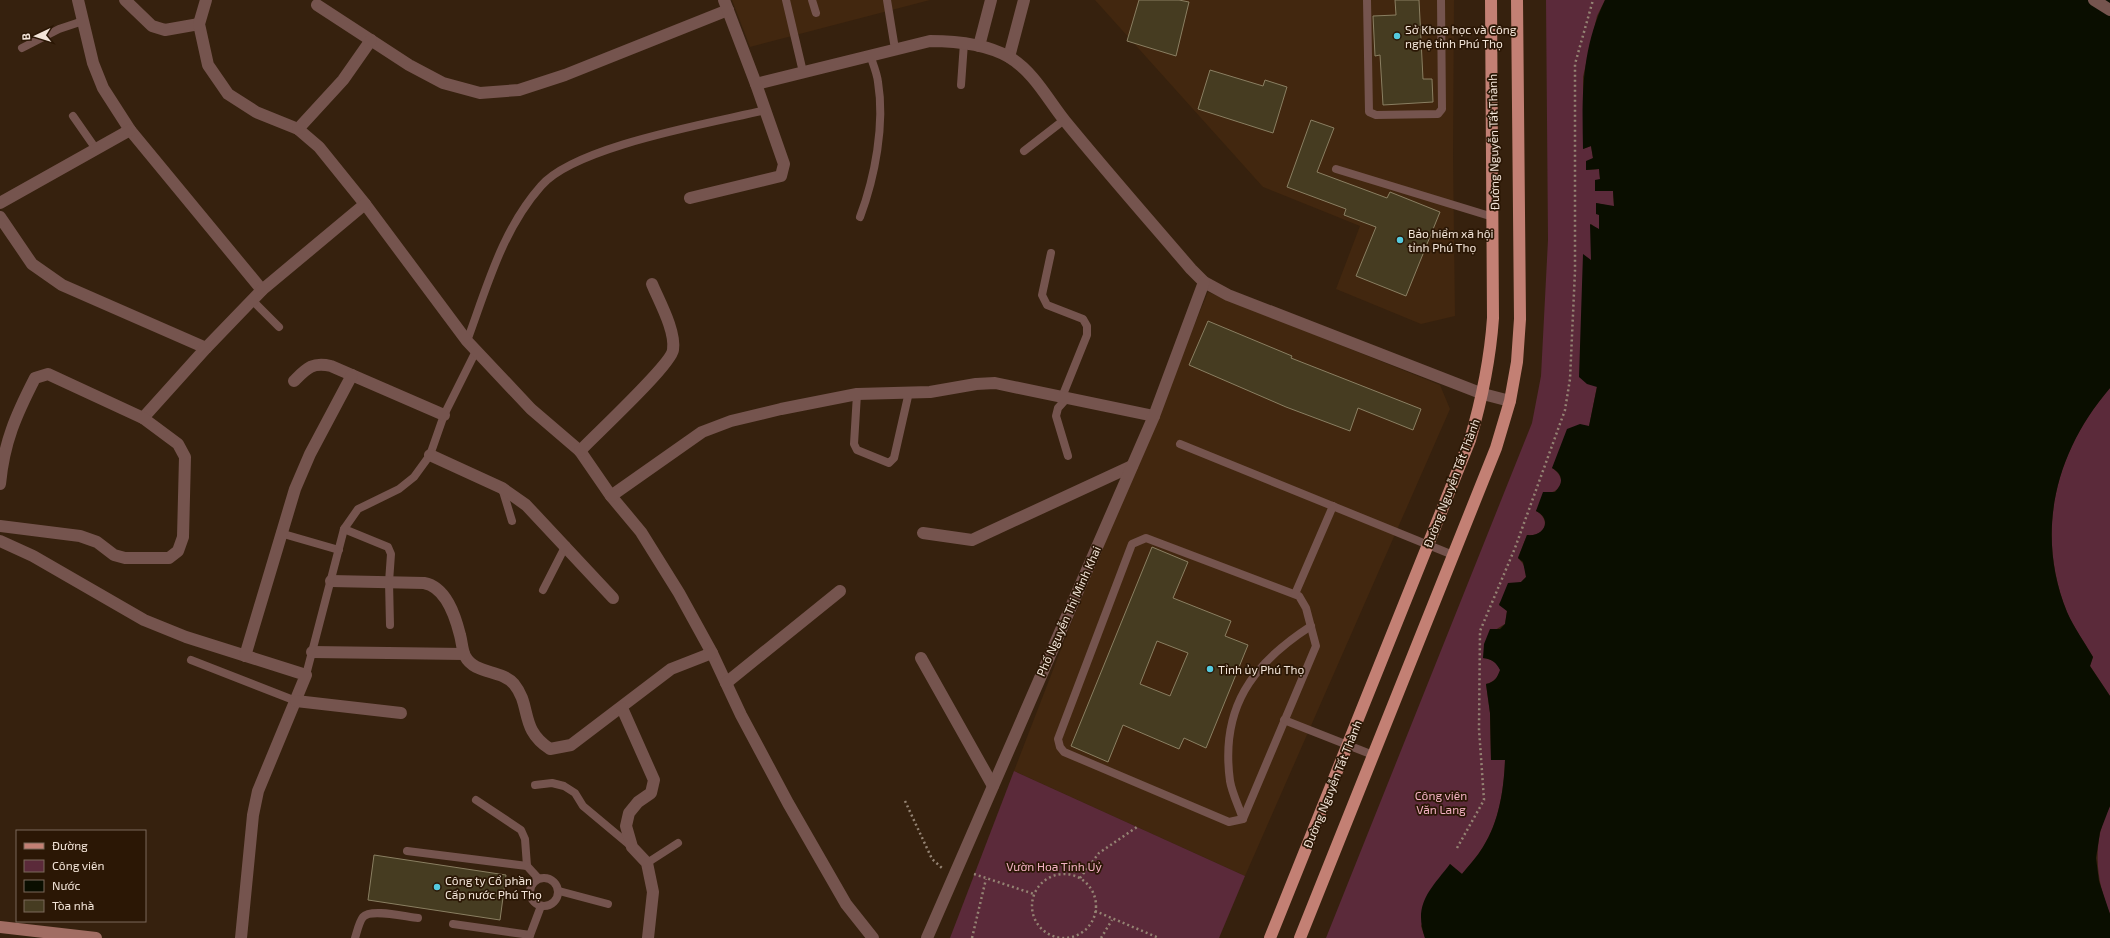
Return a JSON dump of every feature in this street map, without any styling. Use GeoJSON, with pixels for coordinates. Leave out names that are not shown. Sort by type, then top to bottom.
{"type":"FeatureCollection","features":[{"type":"Feature","properties":{"kind":"main road","name":"Đường Nguyễn Tất Thành"},"geometry":{"type":"LineString","coordinates":[[1270,938],[1470,440],[1483,394],[1490,358],[1493,318],[1491,0]]}},
{"type":"Feature","properties":{"kind":"main road","name":"Đường Nguyễn Tất Thành"},"geometry":{"type":"LineString","coordinates":[[1300,938],[1496,448],[1510,401],[1517,362],[1520,319],[1517,0]]}},
{"type":"Feature","properties":{"kind":"main road"},"geometry":{"type":"LineString","coordinates":[[0,927],[96,938]]}},
{"type":"Feature","properties":{"kind":"street"},"geometry":{"type":"LineString","coordinates":[[78,0],[93,63],[103,88],[130,130],[262,290]]}},
{"type":"Feature","properties":{"kind":"street"},"geometry":{"type":"LineString","coordinates":[[125,0],[152,26],[165,30],[199,24]]}},
{"type":"Feature","properties":{"kind":"street"},"geometry":{"type":"LineString","coordinates":[[206,0],[199,24],[208,65],[228,94],[256,112],[298,129],[319,147],[365,204],[467,341],[531,409],[580,450],[612,496],[641,532],[679,593],[712,653],[758,748],[846,904],[874,938]]}},
{"type":"Feature","properties":{"kind":"street"},"geometry":{"type":"LineString","coordinates":[[979,46],[991,0]]}},
{"type":"Feature","properties":{"kind":"street"},"geometry":{"type":"LineString","coordinates":[[1009,57],[1024,0]]}},
{"type":"Feature","properties":{"kind":"street"},"geometry":{"type":"LineString","coordinates":[[2094,0],[2110,10]]}},
{"type":"Feature","properties":{"kind":"street"},"geometry":{"type":"LineString","coordinates":[[317,4],[409,65],[443,83],[480,93],[519,90],[565,75],[726,5],[766,110],[784,164],[781,176],[690,198]]}},
{"type":"Feature","properties":{"kind":"street"},"geometry":{"type":"LineString","coordinates":[[298,129],[344,80],[371,40]]}},
{"type":"Feature","properties":{"kind":"street"},"geometry":{"type":"LineString","coordinates":[[756,84],[930,41],[950,41],[979,46],[1009,57],[1030,75],[1064,120],[1191,269],[1204,282],[1228,294],[1483,394],[1510,401]]}},
{"type":"Feature","properties":{"kind":"street"},"geometry":{"type":"LineString","coordinates":[[0,203],[130,130]]}},
{"type":"Feature","properties":{"kind":"street"},"geometry":{"type":"LineString","coordinates":[[143,418],[206,348],[262,290],[365,204]]}},
{"type":"Feature","properties":{"kind":"street"},"geometry":{"type":"LineString","coordinates":[[0,217],[32,264],[62,285],[206,348]]}},
{"type":"Feature","properties":{"kind":"street","name":"Phố Nguyễn Thị Minh Khai"},"geometry":{"type":"LineString","coordinates":[[927,938],[1154,416],[1204,282]]}},
{"type":"Feature","properties":{"kind":"street"},"geometry":{"type":"LineString","coordinates":[[580,450],[655,375],[668,360],[673,351],[672,334],[652,284]]}},
{"type":"Feature","properties":{"kind":"street"},"geometry":{"type":"LineString","coordinates":[[294,382],[307,368],[319,364],[331,366],[444,415]]}},
{"type":"Feature","properties":{"kind":"street"},"geometry":{"type":"LineString","coordinates":[[0,484],[3,457],[15,417],[35,378],[48,374],[143,418],[178,444],[185,457],[183,537],[178,551],[169,558],[125,558],[114,555],[97,542],[80,536],[0,526]]}},
{"type":"Feature","properties":{"kind":"street"},"geometry":{"type":"LineString","coordinates":[[245,656],[280,533],[295,489],[310,454],[352,375]]}},
{"type":"Feature","properties":{"kind":"street"},"geometry":{"type":"LineString","coordinates":[[612,496],[702,432],[731,421],[857,394],[945,390],[976,384],[995,383],[1154,416]]}},
{"type":"Feature","properties":{"kind":"street"},"geometry":{"type":"LineString","coordinates":[[430,455],[502,488],[526,505],[566,546],[613,598]]}},
{"type":"Feature","properties":{"kind":"street"},"geometry":{"type":"LineString","coordinates":[[923,533],[972,540],[1132,466]]}},
{"type":"Feature","properties":{"kind":"street"},"geometry":{"type":"LineString","coordinates":[[0,541],[33,556],[144,620],[186,637],[306,675],[258,791],[253,815],[241,938]]}},
{"type":"Feature","properties":{"kind":"street"},"geometry":{"type":"LineString","coordinates":[[331,580],[424,583],[432,585],[440,590],[453,614],[464,654],[470,664],[513,684],[520,697],[531,731],[542,744],[550,749],[571,745],[622,708],[671,669],[712,653]]}},
{"type":"Feature","properties":{"kind":"street"},"geometry":{"type":"LineString","coordinates":[[726,683],[840,591]]}},
{"type":"Feature","properties":{"kind":"street"},"geometry":{"type":"LineString","coordinates":[[312,652],[406,652],[464,654]]}},
{"type":"Feature","properties":{"kind":"street"},"geometry":{"type":"LineString","coordinates":[[921,658],[992,786]]}},
{"type":"Feature","properties":{"kind":"street"},"geometry":{"type":"LineString","coordinates":[[296,701],[401,713]]}},
{"type":"Feature","properties":{"kind":"street"},"geometry":{"type":"LineString","coordinates":[[622,708],[654,780],[651,793],[638,802],[629,813],[626,826],[632,847],[647,863],[653,892],[648,938]]}},
{"type":"Feature","properties":{"kind":"lane"},"geometry":{"type":"LineString","coordinates":[[786,0],[803,72]]}},
{"type":"Feature","properties":{"kind":"lane"},"geometry":{"type":"LineString","coordinates":[[812,0],[816,13]]}},
{"type":"Feature","properties":{"kind":"lane"},"geometry":{"type":"LineString","coordinates":[[887,0],[895,49]]}},
{"type":"Feature","properties":{"kind":"lane"},"geometry":{"type":"LineString","coordinates":[[1367,0],[1369,112],[1376,115],[1438,114],[1442,109],[1441,0]]}},
{"type":"Feature","properties":{"kind":"lane"},"geometry":{"type":"LineString","coordinates":[[22,48],[59,29],[83,21]]}},
{"type":"Feature","properties":{"kind":"lane"},"geometry":{"type":"LineString","coordinates":[[960,85],[964,43]]}},
{"type":"Feature","properties":{"kind":"lane"},"geometry":{"type":"LineString","coordinates":[[860,217],[869,193],[878,142],[880,97],[878,80],[870,56]]}},
{"type":"Feature","properties":{"kind":"lane"},"geometry":{"type":"LineString","coordinates":[[467,341],[504,241],[520,213],[542,184],[569,165],[617,146],[766,110]]}},
{"type":"Feature","properties":{"kind":"lane"},"geometry":{"type":"LineString","coordinates":[[73,116],[96,149]]}},
{"type":"Feature","properties":{"kind":"lane"},"geometry":{"type":"LineString","coordinates":[[1024,151],[1064,120]]}},
{"type":"Feature","properties":{"kind":"lane"},"geometry":{"type":"LineString","coordinates":[[1336,169],[1493,217]]}},
{"type":"Feature","properties":{"kind":"lane"},"geometry":{"type":"LineString","coordinates":[[1052,253],[1042,295],[1047,305],[1083,319],[1087,326],[1087,335],[1056,416],[1068,456]]}},
{"type":"Feature","properties":{"kind":"lane"},"geometry":{"type":"LineString","coordinates":[[252,300],[279,327]]}},
{"type":"Feature","properties":{"kind":"lane"},"geometry":{"type":"LineString","coordinates":[[306,675],[344,529],[358,509],[399,489],[414,477],[430,455],[444,415],[476,351]]}},
{"type":"Feature","properties":{"kind":"lane"},"geometry":{"type":"LineString","coordinates":[[857,394],[854,444],[857,450],[889,463],[894,458],[910,392]]}},
{"type":"Feature","properties":{"kind":"lane"},"geometry":{"type":"LineString","coordinates":[[1180,444],[1453,555]]}},
{"type":"Feature","properties":{"kind":"lane"},"geometry":{"type":"LineString","coordinates":[[502,488],[512,521]]}},
{"type":"Feature","properties":{"kind":"lane"},"geometry":{"type":"LineString","coordinates":[[1295,594],[1333,506]]}},
{"type":"Feature","properties":{"kind":"lane"},"geometry":{"type":"LineString","coordinates":[[344,529],[388,547],[391,554],[389,582],[390,625]]}},
{"type":"Feature","properties":{"kind":"lane"},"geometry":{"type":"LineString","coordinates":[[280,533],[339,550]]}},
{"type":"Feature","properties":{"kind":"lane"},"geometry":{"type":"LineString","coordinates":[[1146,538],[1295,594],[1302,601],[1311,626],[1316,646],[1243,819],[1229,822],[1064,752],[1060,747],[1058,739],[1132,544],[1146,538]]}},
{"type":"Feature","properties":{"kind":"lane"},"geometry":{"type":"LineString","coordinates":[[543,590],[566,546]]}},
{"type":"Feature","properties":{"kind":"lane"},"geometry":{"type":"LineString","coordinates":[[1243,819],[1231,782],[1228,749],[1231,721],[1245,688],[1264,663],[1287,642],[1311,626]]}},
{"type":"Feature","properties":{"kind":"lane"},"geometry":{"type":"LineString","coordinates":[[191,660],[296,701]]}},
{"type":"Feature","properties":{"kind":"lane"},"geometry":{"type":"LineString","coordinates":[[1284,720],[1373,755]]}},
{"type":"Feature","properties":{"kind":"lane"},"geometry":{"type":"LineString","coordinates":[[535,785],[552,783],[564,786],[575,793],[587,810],[632,847]]}},
{"type":"Feature","properties":{"kind":"lane"},"geometry":{"type":"LineString","coordinates":[[476,800],[520,830],[525,839],[527,866],[538,878]]}},
{"type":"Feature","properties":{"kind":"lane"},"geometry":{"type":"LineString","coordinates":[[647,863],[678,843]]}},
{"type":"Feature","properties":{"kind":"lane"},"geometry":{"type":"LineString","coordinates":[[407,850],[527,866]]}},
{"type":"Feature","properties":{"kind":"lane"},"geometry":{"type":"LineString","coordinates":[[548,877],[557,882],[559,891],[556,901],[550,905],[541,906],[533,902],[530,895],[531,886],[538,878],[548,877]]}},
{"type":"Feature","properties":{"kind":"lane"},"geometry":{"type":"LineString","coordinates":[[559,891],[608,904]]}},
{"type":"Feature","properties":{"kind":"lane"},"geometry":{"type":"LineString","coordinates":[[453,924],[529,937],[541,906]]}},
{"type":"Feature","properties":{"kind":"lane"},"geometry":{"type":"LineString","coordinates":[[355,938],[362,918],[367,914],[378,913],[418,918]]}},
{"type":"Feature","properties":{"kind":"path"},"geometry":{"type":"LineString","coordinates":[[1457,848],[1484,800],[1480,729],[1480,631],[1514,548],[1564,410],[1568,391],[1575,271],[1575,64],[1593,0]]}},
{"type":"Feature","properties":{"kind":"path"},"geometry":{"type":"LineString","coordinates":[[905,802],[932,858],[939,866],[954,875]]}},
{"type":"Feature","properties":{"kind":"path"},"geometry":{"type":"LineString","coordinates":[[1080,878],[1099,853],[1137,827]]}},
{"type":"Feature","properties":{"kind":"path"},"geometry":{"type":"LineString","coordinates":[[974,874],[1034,894]]}},
{"type":"Feature","properties":{"kind":"path"},"geometry":{"type":"LineString","coordinates":[[1064,874],[1080,878],[1088,885],[1093,895],[1095,911],[1089,925],[1078,935],[1063,938],[1048,934],[1035,919],[1032,904],[1034,894],[1040,885],[1053,876],[1064,874]]}},
{"type":"Feature","properties":{"kind":"path"},"geometry":{"type":"LineString","coordinates":[[972,938],[986,878]]}},
{"type":"Feature","properties":{"kind":"path"},"geometry":{"type":"LineString","coordinates":[[1095,911],[1160,938]]}},
{"type":"Feature","properties":{"kind":"path"},"geometry":{"type":"LineString","coordinates":[[1101,938],[1112,919]]}},
{"type":"Feature","properties":{"kind":"path"},"geometry":{"type":"LineString","coordinates":[[1046,938],[1048,934]]}},
{"type":"Feature","properties":{"kind":"shaded area"},"geometry":{"type":"Polygon","coordinates":[[[732,0],[930,0],[750,47],[732,0]]]}},
{"type":"Feature","properties":{"kind":"shaded area"},"geometry":{"type":"Polygon","coordinates":[[[1095,0],[1454,0],[1453,156],[1455,316],[1421,324],[1336,289],[1360,226],[1263,187],[1095,0]]]}},
{"type":"Feature","properties":{"kind":"shaded area"},"geometry":{"type":"Polygon","coordinates":[[[1208,292],[1440,385],[1450,409],[1245,876],[1014,771],[1068,631],[1208,292]]]}},
{"type":"Feature","properties":{"kind":"green space","name":"Công viên Văn Lang"},"geometry":{"type":"Polygon","coordinates":[[[1546,0],[1605,0],[1597,16],[1583,77],[1583,149],[1591,146],[1593,158],[1586,170],[1599,169],[1600,179],[1613,191],[1614,207],[1596,203],[1599,215],[1599,230],[1591,224],[1591,261],[1583,255],[1597,386],[1589,427],[1552,468],[1561,479],[1560,486],[1558,489],[1549,493],[1536,511],[1544,519],[1544,527],[1542,531],[1538,533],[1527,535],[1518,558],[1524,566],[1526,577],[1521,582],[1515,584],[1499,604],[1507,611],[1505,624],[1495,630],[1483,658],[1494,661],[1501,670],[1495,679],[1486,684],[1490,713],[1491,760],[1505,760],[1500,805],[1493,827],[1483,847],[1462,874],[1450,864],[1421,926],[1425,938],[1326,938],[1532,423],[1541,376],[1548,240],[1546,0]]]}},
{"type":"Feature","properties":{"kind":"green space"},"geometry":{"type":"Polygon","coordinates":[[[2110,388],[2110,696],[2090,666],[2093,657],[2076,630],[2067,612],[2057,582],[2052,552],[2052,523],[2056,494],[2064,466],[2076,439],[2091,413],[2110,388]]]}},
{"type":"Feature","properties":{"kind":"green space","name":"Vườn Hoa Tỉnh Uỷ"},"geometry":{"type":"Polygon","coordinates":[[[1014,771],[1245,876],[1219,938],[950,938],[1014,771]]]}},
{"type":"Feature","properties":{"kind":"green space"},"geometry":{"type":"Polygon","coordinates":[[[2110,806],[2110,914],[2101,887],[2098,846],[2100,832],[2110,806]]]}},
{"type":"Feature","properties":{"kind":"water"},"geometry":{"type":"Polygon","coordinates":[[[1605,0],[2110,0],[2110,388],[2091,413],[2076,439],[2064,466],[2056,494],[2052,523],[2052,553],[2057,582],[2067,612],[2076,630],[2093,657],[2090,666],[2110,696],[2110,806],[2100,832],[2096,858],[2099,881],[2110,914],[2110,938],[1425,938],[1421,916],[1422,906],[1430,890],[1450,864],[1462,874],[1476,858],[1483,847],[1497,816],[1502,794],[1505,760],[1491,760],[1490,713],[1486,684],[1495,679],[1500,670],[1493,661],[1483,658],[1484,644],[1490,629],[1500,629],[1505,624],[1507,611],[1499,605],[1508,583],[1521,582],[1526,577],[1523,562],[1518,558],[1527,535],[1538,533],[1544,527],[1544,518],[1536,511],[1543,492],[1555,492],[1561,482],[1560,476],[1556,470],[1552,468],[1567,429],[1580,424],[1589,426],[1597,387],[1587,384],[1579,377],[1583,254],[1591,260],[1590,224],[1599,229],[1599,215],[1596,214],[1596,203],[1614,206],[1613,191],[1595,191],[1595,180],[1600,179],[1599,169],[1586,170],[1586,161],[1593,158],[1591,146],[1583,149],[1583,91],[1587,55],[1591,37],[1605,0]]]}},
{"type":"Feature","properties":{"kind":"building"},"geometry":{"type":"Polygon","coordinates":[[[1139,0],[1179,0],[1189,2],[1176,56],[1127,41],[1139,0]]]}},
{"type":"Feature","properties":{"kind":"building","name":"Sở Khoa học và Công nghệ tỉnh Phú Thọ"},"geometry":{"type":"Polygon","coordinates":[[[1395,0],[1419,0],[1423,79],[1432,79],[1433,102],[1383,105],[1380,55],[1375,56],[1373,16],[1396,15],[1395,0]]]}},
{"type":"Feature","properties":{"kind":"building"},"geometry":{"type":"Polygon","coordinates":[[[1210,70],[1263,86],[1265,80],[1287,87],[1273,133],[1198,109],[1210,70]]]}},
{"type":"Feature","properties":{"kind":"building"},"geometry":{"type":"Polygon","coordinates":[[[1311,120],[1334,128],[1317,172],[1387,198],[1390,192],[1440,212],[1406,296],[1356,276],[1376,227],[1344,215],[1346,209],[1287,187],[1311,120]]]}},
{"type":"Feature","properties":{"kind":"building"},"geometry":{"type":"Polygon","coordinates":[[[1208,321],[1292,356],[1291,358],[1421,409],[1413,430],[1358,408],[1350,431],[1286,407],[1189,365],[1208,321]]]}},
{"type":"Feature","properties":{"kind":"building","name":"Tỉnh ủy Phú Thọ"},"geometry":{"type":"Polygon","coordinates":[[[1152,547],[1188,562],[1173,598],[1231,621],[1225,636],[1248,645],[1206,748],[1184,738],[1179,749],[1123,725],[1108,762],[1071,746],[1152,547]],[[1157,641],[1140,684],[1170,696],[1188,653],[1157,641]]]}},
{"type":"Feature","properties":{"kind":"building","name":"Công ty Cổ phần Cấp nước Phú Thọ"},"geometry":{"type":"Polygon","coordinates":[[[374,855],[506,875],[500,920],[368,900],[374,855]]]}},
{"type":"Feature","properties":{"kind":"place","name":"Sở Khoa học và Công nghệ tỉnh Phú Thọ"},"geometry":{"type":"Point","coordinates":[1397,36]}},
{"type":"Feature","properties":{"kind":"place","name":"Bảo hiểm xã hội tỉnh Phú Thọ"},"geometry":{"type":"Point","coordinates":[1400,240]}},
{"type":"Feature","properties":{"kind":"place","name":"Tỉnh ủy Phú Thọ"},"geometry":{"type":"Point","coordinates":[1210,669]}},
{"type":"Feature","properties":{"kind":"place","name":"Công ty Cổ phần Cấp nước Phú Thọ"},"geometry":{"type":"Point","coordinates":[437,887]}}]}
